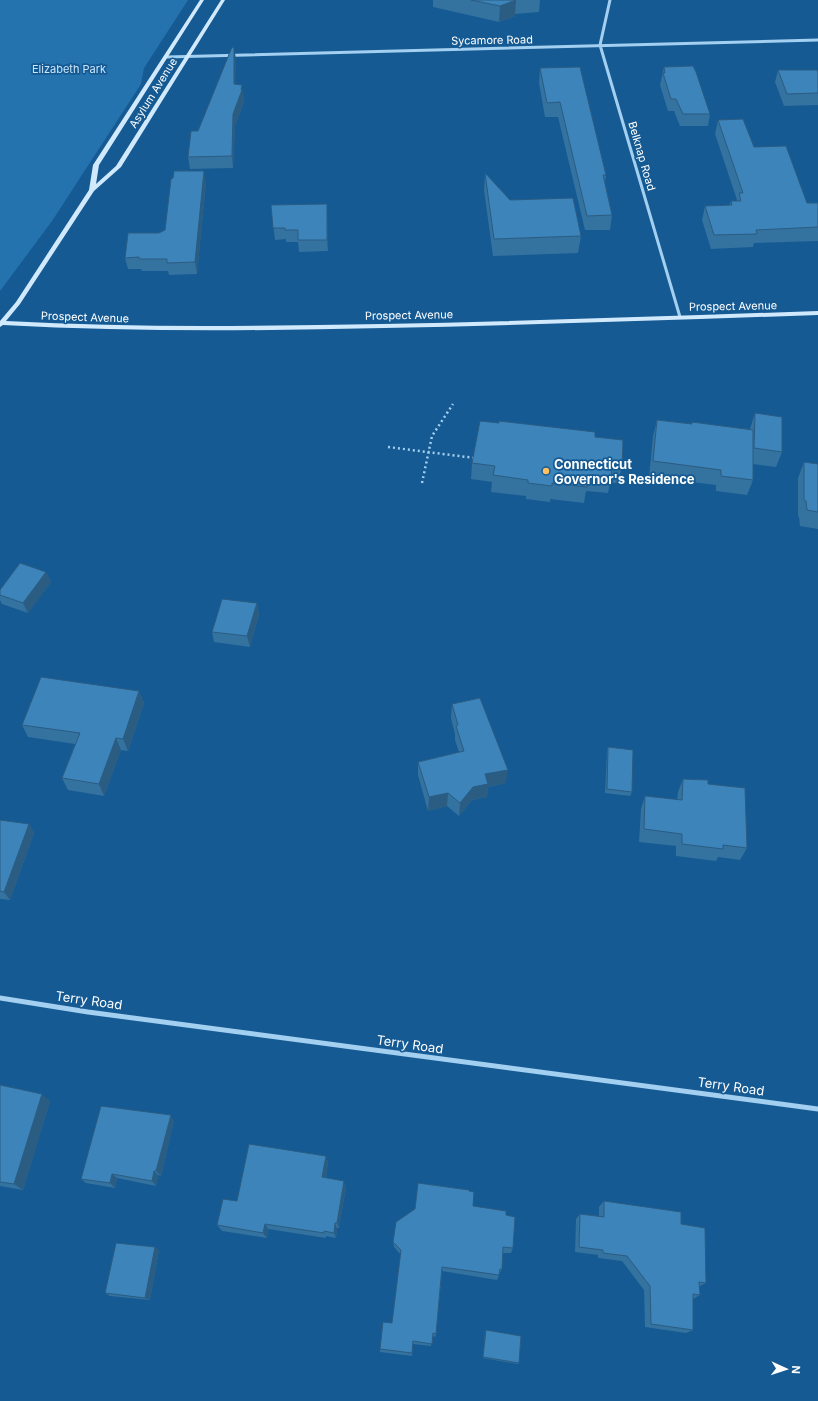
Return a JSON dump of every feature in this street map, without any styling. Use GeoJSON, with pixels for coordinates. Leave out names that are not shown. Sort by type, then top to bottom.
{"type":"FeatureCollection","features":[{"type":"Feature","properties":{"kind":"main road","name":"Asylum Avenue"},"geometry":{"type":"LineString","coordinates":[[92,190],[96,165],[202,0]]}},
{"type":"Feature","properties":{"kind":"main road","name":"Asylum Avenue"},"geometry":{"type":"LineString","coordinates":[[1,324],[18,303],[92,190],[118,168],[223,0]]}},
{"type":"Feature","properties":{"kind":"main road","name":"Prospect Avenue"},"geometry":{"type":"LineString","coordinates":[[1,324],[75,327],[234,329],[479,324],[818,313]]}},
{"type":"Feature","properties":{"kind":"street","name":"Belknap Road"},"geometry":{"type":"LineString","coordinates":[[610,0],[600,45],[680,317]]}},
{"type":"Feature","properties":{"kind":"street","name":"Sycamore Road"},"geometry":{"type":"LineString","coordinates":[[166,57],[818,40]]}},
{"type":"Feature","properties":{"kind":"street","name":"Terry Road"},"geometry":{"type":"LineString","coordinates":[[0,998],[96,1013],[818,1109]]}},
{"type":"Feature","properties":{"kind":"path"},"geometry":{"type":"LineString","coordinates":[[422,482],[432,436],[453,404]]}},
{"type":"Feature","properties":{"kind":"path"},"geometry":{"type":"LineString","coordinates":[[388,447],[475,458]]}},
{"type":"Feature","properties":{"kind":"green space","name":"Elizabeth Park"},"geometry":{"type":"Polygon","coordinates":[[[0,0],[188,0],[144,68],[141,84],[52,221],[0,291],[0,0]]]}},
{"type":"Feature","properties":{"kind":"building"},"geometry":{"type":"Polygon","coordinates":[[[471,0],[516,0],[500,6],[471,0]]]}},
{"type":"Feature","properties":{"kind":"building"},"geometry":{"type":"Polygon","coordinates":[[[232,47],[234,48],[234,84],[242,85],[242,90],[233,114],[232,156],[188,157],[191,131],[198,131],[232,47]]]}},
{"type":"Feature","properties":{"kind":"building"},"geometry":{"type":"Polygon","coordinates":[[[693,66],[710,114],[683,114],[676,99],[671,99],[663,73],[665,73],[664,67],[693,66]]]}},
{"type":"Feature","properties":{"kind":"building"},"geometry":{"type":"Polygon","coordinates":[[[580,67],[606,175],[603,175],[612,215],[587,216],[560,102],[547,103],[540,68],[580,67]]]}},
{"type":"Feature","properties":{"kind":"building"},"geometry":{"type":"Polygon","coordinates":[[[778,70],[817,70],[818,93],[787,94],[778,70]]]}},
{"type":"Feature","properties":{"kind":"building"},"geometry":{"type":"Polygon","coordinates":[[[743,119],[754,147],[786,146],[807,203],[818,203],[818,227],[756,230],[757,234],[714,235],[705,206],[732,205],[731,201],[741,201],[739,193],[743,193],[718,120],[743,119]]]}},
{"type":"Feature","properties":{"kind":"building"},"geometry":{"type":"Polygon","coordinates":[[[174,171],[204,171],[195,262],[167,263],[167,259],[139,259],[139,257],[125,258],[128,233],[159,233],[165,230],[171,179],[173,178],[174,171]]]}},
{"type":"Feature","properties":{"kind":"building"},"geometry":{"type":"Polygon","coordinates":[[[485,173],[510,200],[573,198],[581,236],[494,239],[485,173]]]}},
{"type":"Feature","properties":{"kind":"building"},"geometry":{"type":"Polygon","coordinates":[[[327,204],[327,240],[298,240],[298,230],[273,228],[271,205],[327,204]]]}},
{"type":"Feature","properties":{"kind":"building"},"geometry":{"type":"Polygon","coordinates":[[[755,413],[782,417],[782,452],[754,448],[755,413]]]}},
{"type":"Feature","properties":{"kind":"building"},"geometry":{"type":"Polygon","coordinates":[[[657,420],[692,424],[692,422],[753,430],[753,480],[721,476],[721,470],[653,461],[657,420]]]}},
{"type":"Feature","properties":{"kind":"building","name":"Connecticut Governor's Residence"},"geometry":{"type":"Polygon","coordinates":[[[480,421],[499,423],[499,421],[595,432],[595,437],[623,440],[622,467],[612,466],[611,477],[588,475],[587,487],[552,483],[552,486],[528,483],[528,480],[493,475],[495,466],[472,463],[480,421]]]}},
{"type":"Feature","properties":{"kind":"building"},"geometry":{"type":"Polygon","coordinates":[[[804,462],[818,464],[818,512],[807,510],[806,501],[804,500],[804,462]]]}},
{"type":"Feature","properties":{"kind":"building"},"geometry":{"type":"Polygon","coordinates":[[[20,563],[46,572],[23,603],[0,595],[0,590],[20,563]]]}},
{"type":"Feature","properties":{"kind":"building"},"geometry":{"type":"Polygon","coordinates":[[[222,599],[257,603],[247,636],[212,632],[222,599]]]}},
{"type":"Feature","properties":{"kind":"building"},"geometry":{"type":"Polygon","coordinates":[[[41,677],[139,691],[123,739],[116,738],[99,784],[62,778],[80,733],[22,725],[41,677]]]}},
{"type":"Feature","properties":{"kind":"building"},"geometry":{"type":"Polygon","coordinates":[[[480,698],[508,770],[485,774],[488,784],[473,787],[460,803],[448,793],[429,797],[418,762],[464,751],[456,726],[458,725],[452,704],[480,698]]]}},
{"type":"Feature","properties":{"kind":"building"},"geometry":{"type":"Polygon","coordinates":[[[608,747],[633,750],[632,792],[607,789],[608,747]]]}},
{"type":"Feature","properties":{"kind":"building"},"geometry":{"type":"Polygon","coordinates":[[[683,779],[708,780],[708,784],[745,788],[747,848],[723,845],[723,849],[682,844],[682,834],[644,829],[645,796],[682,800],[683,779]]]}},
{"type":"Feature","properties":{"kind":"building"},"geometry":{"type":"Polygon","coordinates":[[[0,820],[29,824],[4,892],[0,891],[0,820]]]}},
{"type":"Feature","properties":{"kind":"building"},"geometry":{"type":"Polygon","coordinates":[[[0,1085],[42,1094],[14,1184],[0,1182],[0,1085]]]}},
{"type":"Feature","properties":{"kind":"building"},"geometry":{"type":"Polygon","coordinates":[[[101,1106],[171,1115],[152,1181],[112,1174],[110,1183],[81,1179],[101,1106]]]}},
{"type":"Feature","properties":{"kind":"building"},"geometry":{"type":"Polygon","coordinates":[[[249,1144],[326,1156],[322,1177],[344,1181],[334,1233],[324,1231],[324,1233],[265,1224],[263,1233],[217,1225],[223,1199],[237,1201],[249,1144]]]}},
{"type":"Feature","properties":{"kind":"building"},"geometry":{"type":"Polygon","coordinates":[[[418,1183],[469,1190],[474,1192],[473,1206],[506,1211],[506,1215],[515,1217],[513,1248],[503,1247],[502,1269],[500,1269],[499,1275],[442,1267],[436,1334],[433,1333],[432,1344],[413,1341],[412,1353],[380,1349],[383,1322],[392,1323],[401,1250],[393,1242],[396,1222],[415,1209],[418,1183]]]}},
{"type":"Feature","properties":{"kind":"building"},"geometry":{"type":"Polygon","coordinates":[[[604,1201],[681,1212],[681,1224],[705,1228],[706,1283],[699,1282],[700,1295],[693,1294],[693,1330],[651,1324],[650,1286],[627,1256],[603,1253],[603,1250],[579,1247],[580,1214],[604,1217],[604,1201]]]}},
{"type":"Feature","properties":{"kind":"building"},"geometry":{"type":"Polygon","coordinates":[[[116,1243],[155,1247],[145,1298],[105,1293],[116,1243]]]}},
{"type":"Feature","properties":{"kind":"building"},"geometry":{"type":"Polygon","coordinates":[[[486,1330],[521,1336],[519,1363],[483,1357],[486,1330]]]}},
{"type":"Feature","properties":{"kind":"place","name":"Connecticut Governor's Residence"},"geometry":{"type":"Point","coordinates":[546,471]}}]}
